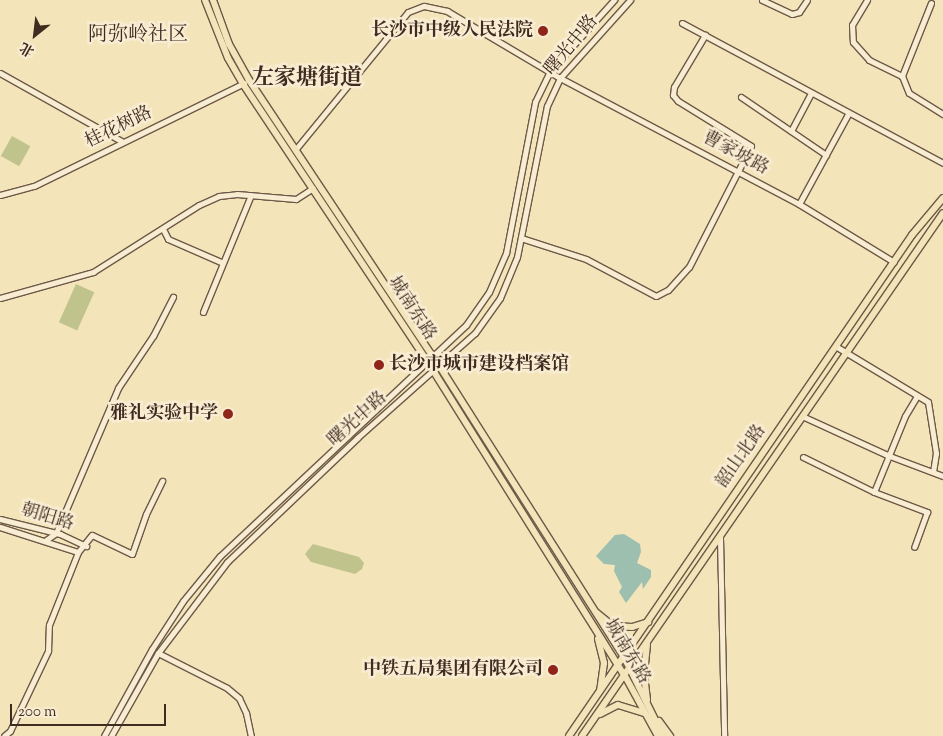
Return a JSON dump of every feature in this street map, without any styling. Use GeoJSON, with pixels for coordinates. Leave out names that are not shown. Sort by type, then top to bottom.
{"type":"FeatureCollection","features":[{"type":"Feature","properties":{"kind":"main road","name":"城南东路"},"geometry":{"type":"LineString","coordinates":[[205,0],[225,50],[313,188],[437,369],[624,657],[660,736]]}},
{"type":"Feature","properties":{"kind":"main road","name":"城南东路"},"geometry":{"type":"LineString","coordinates":[[213,0],[229,44],[246,82],[295,150],[430,359]]}},
{"type":"Feature","properties":{"kind":"main road","name":"韶山北路"},"geometry":{"type":"LineString","coordinates":[[569,736],[894,262],[943,198]]}},
{"type":"Feature","properties":{"kind":"main road","name":"韶山北路"},"geometry":{"type":"LineString","coordinates":[[582,736],[943,213]]}},
{"type":"Feature","properties":{"kind":"main road","name":"城南东路"},"geometry":{"type":"LineString","coordinates":[[437,369],[624,676],[647,710]]}},
{"type":"Feature","properties":{"kind":"main road"},"geometry":{"type":"LineString","coordinates":[[593,610],[613,626],[632,628],[648,622]]}},
{"type":"Feature","properties":{"kind":"main road"},"geometry":{"type":"LineString","coordinates":[[597,632],[604,663],[600,692]]}},
{"type":"Feature","properties":{"kind":"main road"},"geometry":{"type":"LineString","coordinates":[[648,642],[644,675],[647,710],[652,736]]}},
{"type":"Feature","properties":{"kind":"main road"},"geometry":{"type":"LineString","coordinates":[[593,719],[603,711],[618,705],[647,710],[670,736]]}},
{"type":"Feature","properties":{"kind":"street","name":"曙光中路"},"geometry":{"type":"LineString","coordinates":[[104,736],[178,609],[220,556],[466,325],[489,292],[506,253],[535,102],[550,71],[614,0]]}},
{"type":"Feature","properties":{"kind":"street"},"geometry":{"type":"LineString","coordinates":[[762,0],[792,14],[798,12],[807,0]]}},
{"type":"Feature","properties":{"kind":"street"},"geometry":{"type":"LineString","coordinates":[[867,0],[852,25],[853,42],[869,60],[902,76],[909,93],[943,114]]}},
{"type":"Feature","properties":{"kind":"street","name":"曙光中路"},"geometry":{"type":"LineString","coordinates":[[111,736],[158,653],[190,606],[227,562],[357,438],[437,369],[475,333],[500,298],[517,257],[547,106],[560,78],[628,1]]}},
{"type":"Feature","properties":{"kind":"street"},"geometry":{"type":"LineString","coordinates":[[902,76],[931,3]]}},
{"type":"Feature","properties":{"kind":"street","name":"曹家坡路"},"geometry":{"type":"LineString","coordinates":[[295,150],[408,12],[424,6],[447,10],[560,78],[799,204],[894,262]]}},
{"type":"Feature","properties":{"kind":"street"},"geometry":{"type":"LineString","coordinates":[[682,23],[848,114],[943,163]]}},
{"type":"Feature","properties":{"kind":"street"},"geometry":{"type":"LineString","coordinates":[[521,238],[586,259],[649,293],[660,295],[689,267],[740,172],[751,146],[678,101],[673,95],[674,87],[705,35]]}},
{"type":"Feature","properties":{"kind":"street"},"geometry":{"type":"LineString","coordinates":[[0,73],[124,142]]}},
{"type":"Feature","properties":{"kind":"street","name":"桂花树路"},"geometry":{"type":"LineString","coordinates":[[0,195],[34,186],[246,82]]}},
{"type":"Feature","properties":{"kind":"street"},"geometry":{"type":"LineString","coordinates":[[791,131],[811,93]]}},
{"type":"Feature","properties":{"kind":"street"},"geometry":{"type":"LineString","coordinates":[[742,97],[826,155]]}},
{"type":"Feature","properties":{"kind":"street"},"geometry":{"type":"LineString","coordinates":[[799,204],[848,114]]}},
{"type":"Feature","properties":{"kind":"street"},"geometry":{"type":"LineString","coordinates":[[0,298],[93,272],[219,196],[251,195],[296,199],[313,188]]}},
{"type":"Feature","properties":{"kind":"street"},"geometry":{"type":"LineString","coordinates":[[203,312],[221,262],[251,195]]}},
{"type":"Feature","properties":{"kind":"street"},"geometry":{"type":"LineString","coordinates":[[163,229],[168,239],[221,262]]}},
{"type":"Feature","properties":{"kind":"street"},"geometry":{"type":"LineString","coordinates":[[46,540],[56,533],[118,388],[153,336],[173,297]]}},
{"type":"Feature","properties":{"kind":"street"},"geometry":{"type":"LineString","coordinates":[[837,347],[928,402],[936,453],[933,472]]}},
{"type":"Feature","properties":{"kind":"street"},"geometry":{"type":"LineString","coordinates":[[874,492],[887,455],[917,396]]}},
{"type":"Feature","properties":{"kind":"street"},"geometry":{"type":"LineString","coordinates":[[802,416],[887,455],[943,476]]}},
{"type":"Feature","properties":{"kind":"street"},"geometry":{"type":"LineString","coordinates":[[803,457],[874,492],[927,512],[914,547]]}},
{"type":"Feature","properties":{"kind":"street"},"geometry":{"type":"LineString","coordinates":[[4,736],[10,731],[48,651],[49,625],[78,552],[86,546],[92,535],[132,554],[146,514],[162,480]]}},
{"type":"Feature","properties":{"kind":"street","name":"朝阳路"},"geometry":{"type":"LineString","coordinates":[[0,519],[56,533],[86,546]]}},
{"type":"Feature","properties":{"kind":"street","name":"朝阳路"},"geometry":{"type":"LineString","coordinates":[[0,527],[46,540],[78,552]]}},
{"type":"Feature","properties":{"kind":"street"},"geometry":{"type":"LineString","coordinates":[[720,536],[724,736]]}},
{"type":"Feature","properties":{"kind":"street"},"geometry":{"type":"LineString","coordinates":[[158,653],[228,688],[239,698],[246,712],[250,736]]}},
{"type":"Feature","properties":{"kind":"green space"},"geometry":{"type":"Polygon","coordinates":[[[12,136],[30,146],[19,166],[1,156],[12,136]]]}},
{"type":"Feature","properties":{"kind":"green space"},"geometry":{"type":"Polygon","coordinates":[[[76,284],[94,292],[77,331],[59,322],[76,284]]]}},
{"type":"Feature","properties":{"kind":"green space"},"geometry":{"type":"Polygon","coordinates":[[[313,544],[359,557],[364,563],[362,569],[355,574],[311,562],[305,554],[313,544]]]}},
{"type":"Feature","properties":{"kind":"shaded area"},"geometry":{"type":"Polygon","coordinates":[[[624,534],[640,544],[641,552],[637,563],[651,570],[651,577],[643,589],[642,582],[626,603],[619,592],[622,587],[614,571],[615,565],[604,564],[596,556],[615,535],[624,534]]]}},
{"type":"Feature","properties":{"kind":"place","name":"长沙市中级人民法院"},"geometry":{"type":"Point","coordinates":[543,31]}},
{"type":"Feature","properties":{"kind":"place","name":"长沙市城市建设档案馆"},"geometry":{"type":"Point","coordinates":[379,365]}},
{"type":"Feature","properties":{"kind":"place","name":"雅礼实验中学"},"geometry":{"type":"Point","coordinates":[228,414]}},
{"type":"Feature","properties":{"kind":"place","name":"中铁五局集团有限公司"},"geometry":{"type":"Point","coordinates":[553,670]}},
{"type":"Feature","properties":{"kind":"district","name":"阿弥岭社区"},"geometry":{"type":"Point","coordinates":[138,35]}},
{"type":"Feature","properties":{"kind":"district","name":"左家塘街道"},"geometry":{"type":"Point","coordinates":[307,80]}}]}
